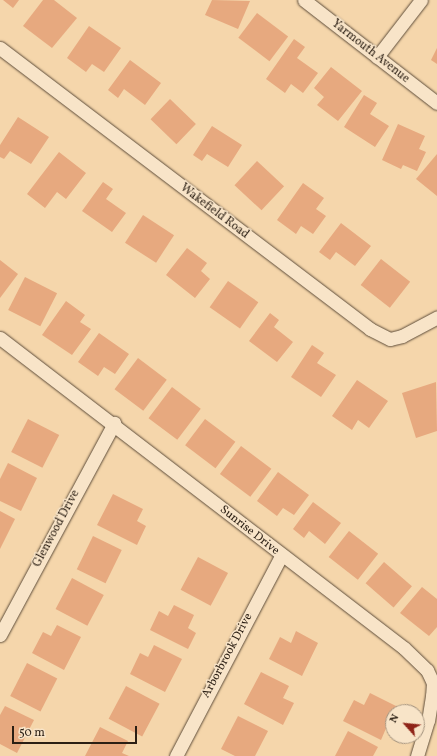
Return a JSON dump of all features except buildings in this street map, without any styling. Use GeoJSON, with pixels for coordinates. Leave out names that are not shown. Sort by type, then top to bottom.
{"type":"FeatureCollection","features":[{"type":"Feature","properties":{"kind":"street","name":"Yarmouth Avenue"},"geometry":{"type":"LineString","coordinates":[[304,0],[437,103]]}},
{"type":"Feature","properties":{"kind":"street"},"geometry":{"type":"LineString","coordinates":[[377,56],[421,0]]}},
{"type":"Feature","properties":{"kind":"street","name":"Wakefield Road"},"geometry":{"type":"LineString","coordinates":[[0,48],[370,329],[390,339],[402,336],[437,317]]}},
{"type":"Feature","properties":{"kind":"street","name":"Sunrise Drive"},"geometry":{"type":"LineString","coordinates":[[0,338],[114,423],[281,556],[404,648],[426,670],[433,683],[432,696],[428,720],[417,756]]}},
{"type":"Feature","properties":{"kind":"street","name":"Glenwood Drive"},"geometry":{"type":"LineString","coordinates":[[0,635],[114,423]]}},
{"type":"Feature","properties":{"kind":"street","name":"Arborbrook Drive"},"geometry":{"type":"LineString","coordinates":[[176,756],[281,556]]}}]}
